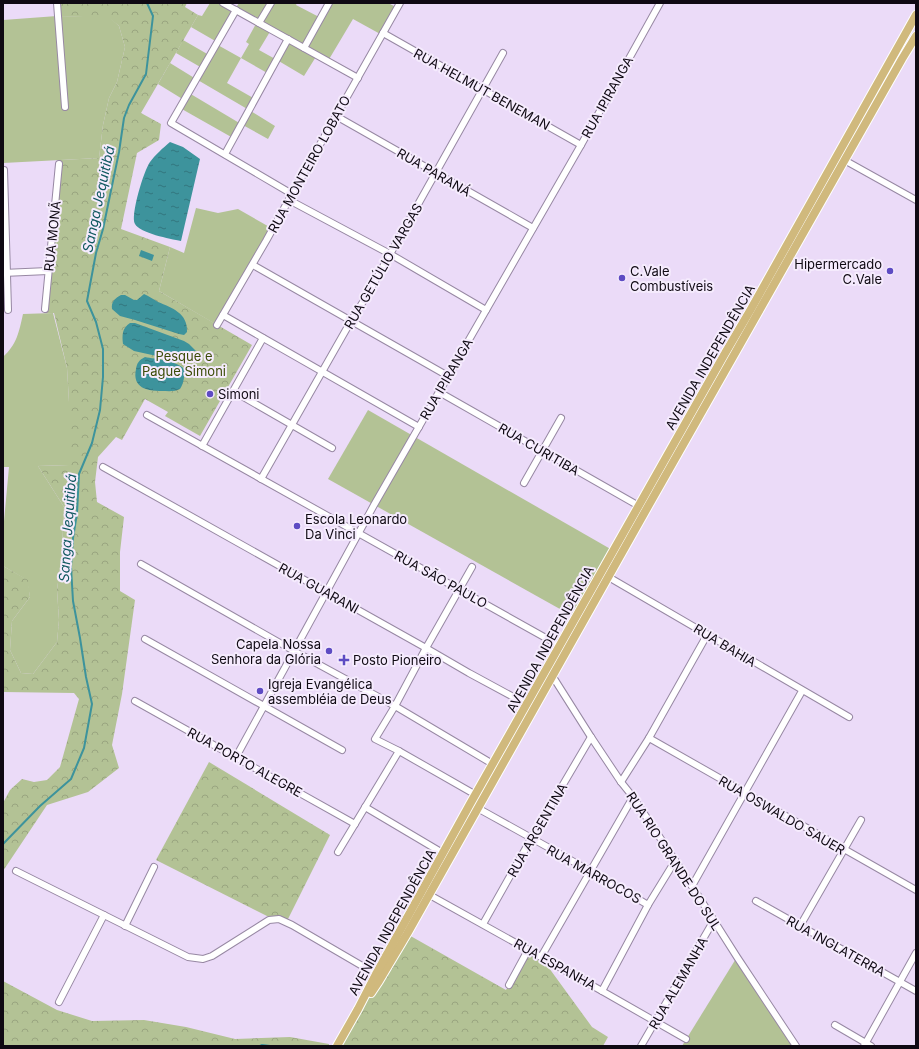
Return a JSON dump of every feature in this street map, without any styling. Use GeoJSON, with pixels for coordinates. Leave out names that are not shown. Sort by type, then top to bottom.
{"type":"FeatureCollection","features":[{"type":"Feature","properties":{"kind":"main road","name":"AVENIDA INDEPENDÊNCIA"},"geometry":{"type":"LineString","coordinates":[[531,706],[553,676],[564,648],[916,15]]}},
{"type":"Feature","properties":{"kind":"main road","name":"AVENIDA INDEPENDÊNCIA"},"geometry":{"type":"LineString","coordinates":[[660,477],[916,36]]}},
{"type":"Feature","properties":{"kind":"main road"},"geometry":{"type":"LineString","coordinates":[[889,63],[897,68]]}},
{"type":"Feature","properties":{"kind":"main road","name":"AVENIDA INDEPENDÊNCIA"},"geometry":{"type":"LineString","coordinates":[[358,1009],[379,981],[426,892],[531,706],[548,669],[564,648]]}},
{"type":"Feature","properties":{"kind":"main road","name":"AVENIDA INDEPENDÊNCIA"},"geometry":{"type":"LineString","coordinates":[[474,806],[476,795],[497,766]]}},
{"type":"Feature","properties":{"kind":"main road","name":"AVENIDA INDEPENDÊNCIA"},"geometry":{"type":"LineString","coordinates":[[358,1009],[376,974],[417,909]]}},
{"type":"Feature","properties":{"kind":"main road"},"geometry":{"type":"LineString","coordinates":[[337,1046],[358,1009]]}},
{"type":"Feature","properties":{"kind":"street"},"geometry":{"type":"LineString","coordinates":[[57,3],[65,107]]}},
{"type":"Feature","properties":{"kind":"street"},"geometry":{"type":"LineString","coordinates":[[223,3],[358,78]]}},
{"type":"Feature","properties":{"kind":"street"},"geometry":{"type":"LineString","coordinates":[[259,23],[270,3]]}},
{"type":"Feature","properties":{"kind":"street"},"geometry":{"type":"LineString","coordinates":[[304,48],[329,3]]}},
{"type":"Feature","properties":{"kind":"street","name":"RUA MONTEIRO LOBATO"},"geometry":{"type":"LineString","coordinates":[[217,325],[253,265],[400,3]]}},
{"type":"Feature","properties":{"kind":"street","name":"RUA IPIRANGA"},"geometry":{"type":"LineString","coordinates":[[236,756],[359,533],[581,145],[660,3]]}},
{"type":"Feature","properties":{"kind":"street"},"geometry":{"type":"LineString","coordinates":[[236,10],[171,123],[225,154],[290,197],[486,310]]}},
{"type":"Feature","properties":{"kind":"street","name":"RUA HELMUT BENEMAN"},"geometry":{"type":"LineString","coordinates":[[383,33],[581,145]]}},
{"type":"Feature","properties":{"kind":"street"},"geometry":{"type":"LineString","coordinates":[[225,154],[288,39]]}},
{"type":"Feature","properties":{"kind":"street","name":"RUA GETÚLIO VARGAS"},"geometry":{"type":"LineString","coordinates":[[260,479],[390,254],[503,53]]}},
{"type":"Feature","properties":{"kind":"street","name":"RUA PARANÁ"},"geometry":{"type":"LineString","coordinates":[[336,116],[533,228]]}},
{"type":"Feature","properties":{"kind":"street"},"geometry":{"type":"LineString","coordinates":[[837,156],[916,200]]}},
{"type":"Feature","properties":{"kind":"street","name":"RUA MONÃ"},"geometry":{"type":"LineString","coordinates":[[44,309],[60,164]]}},
{"type":"Feature","properties":{"kind":"street"},"geometry":{"type":"LineString","coordinates":[[4,170],[5,273],[8,310]]}},
{"type":"Feature","properties":{"kind":"street"},"geometry":{"type":"LineString","coordinates":[[253,265],[448,376]]}},
{"type":"Feature","properties":{"kind":"street"},"geometry":{"type":"LineString","coordinates":[[5,273],[48,271]]}},
{"type":"Feature","properties":{"kind":"street"},"geometry":{"type":"LineString","coordinates":[[223,315],[419,427]]}},
{"type":"Feature","properties":{"kind":"street"},"geometry":{"type":"LineString","coordinates":[[202,446],[263,338]]}},
{"type":"Feature","properties":{"kind":"street"},"geometry":{"type":"LineString","coordinates":[[233,391],[332,448]]}},
{"type":"Feature","properties":{"kind":"street","name":"RUA CURITIBA"},"geometry":{"type":"LineString","coordinates":[[439,392],[643,508]]}},
{"type":"Feature","properties":{"kind":"street","name":"RUA SÃO PAULO"},"geometry":{"type":"LineString","coordinates":[[147,415],[564,648]]}},
{"type":"Feature","properties":{"kind":"street"},"geometry":{"type":"LineString","coordinates":[[524,483],[561,418]]}},
{"type":"Feature","properties":{"kind":"street","name":"RUA GUARANI"},"geometry":{"type":"LineString","coordinates":[[103,468],[469,673],[531,706]]}},
{"type":"Feature","properties":{"kind":"street"},"geometry":{"type":"LineString","coordinates":[[141,564],[294,652],[395,706],[497,766]]}},
{"type":"Feature","properties":{"kind":"street"},"geometry":{"type":"LineString","coordinates":[[472,567],[376,739],[476,795]]}},
{"type":"Feature","properties":{"kind":"street","name":"RUA BAHIA"},"geometry":{"type":"LineString","coordinates":[[605,575],[849,717]]}},
{"type":"Feature","properties":{"kind":"street"},"geometry":{"type":"LineString","coordinates":[[621,782],[649,738],[707,634]]}},
{"type":"Feature","properties":{"kind":"street"},"geometry":{"type":"LineString","coordinates":[[145,639],[342,750]]}},
{"type":"Feature","properties":{"kind":"street","name":"RUA RIO GRANDE DO SUL"},"geometry":{"type":"LineString","coordinates":[[548,669],[591,737],[621,782],[633,796],[796,1046]]}},
{"type":"Feature","properties":{"kind":"street"},"geometry":{"type":"LineString","coordinates":[[692,886],[802,691]]}},
{"type":"Feature","properties":{"kind":"street","name":"RUA PORTO ALEGRE"},"geometry":{"type":"LineString","coordinates":[[136,701],[355,824]]}},
{"type":"Feature","properties":{"kind":"street","name":"RUA ARGENTINA"},"geometry":{"type":"LineString","coordinates":[[483,924],[591,737]]}},
{"type":"Feature","properties":{"kind":"street","name":"RUA OSWALDO SAUER"},"geometry":{"type":"LineString","coordinates":[[649,738],[916,890]]}},
{"type":"Feature","properties":{"kind":"street"},"geometry":{"type":"LineString","coordinates":[[338,852],[398,751]]}},
{"type":"Feature","properties":{"kind":"street"},"geometry":{"type":"LineString","coordinates":[[541,957],[633,796]]}},
{"type":"Feature","properties":{"kind":"street"},"geometry":{"type":"LineString","coordinates":[[365,806],[447,855]]}},
{"type":"Feature","properties":{"kind":"street","name":"RUA MARROCOS"},"geometry":{"type":"LineString","coordinates":[[474,806],[648,904]]}},
{"type":"Feature","properties":{"kind":"street"},"geometry":{"type":"LineString","coordinates":[[800,926],[861,820]]}},
{"type":"Feature","properties":{"kind":"street"},"geometry":{"type":"LineString","coordinates":[[602,991],[648,904],[675,861]]}},
{"type":"Feature","properties":{"kind":"street"},"geometry":{"type":"LineString","coordinates":[[125,926],[154,867]]}},
{"type":"Feature","properties":{"kind":"street"},"geometry":{"type":"LineString","coordinates":[[16,871],[188,957],[202,959],[212,956],[269,920],[279,920],[376,974]]}},
{"type":"Feature","properties":{"kind":"street","name":"RUA ESPANHA"},"geometry":{"type":"LineString","coordinates":[[426,892],[686,1039]]}},
{"type":"Feature","properties":{"kind":"street","name":"RUA INGLATERRA"},"geometry":{"type":"LineString","coordinates":[[756,901],[916,991]]}},
{"type":"Feature","properties":{"kind":"street"},"geometry":{"type":"LineString","coordinates":[[58,1002],[104,915]]}},
{"type":"Feature","properties":{"kind":"street","name":"RUA ALEMANHA"},"geometry":{"type":"LineString","coordinates":[[641,1046],[714,920]]}},
{"type":"Feature","properties":{"kind":"street"},"geometry":{"type":"LineString","coordinates":[[509,985],[528,950]]}},
{"type":"Feature","properties":{"kind":"street"},"geometry":{"type":"LineString","coordinates":[[834,1025],[867,1045],[900,981],[916,954]]}},
{"type":"Feature","properties":{"kind":"green space","name":"Pesque e Pague Simoni"},"geometry":{"type":"Polygon","coordinates":[[[57,3],[187,3],[185,7],[198,15],[141,113],[161,124],[159,140],[137,153],[121,229],[170,247],[159,291],[252,345],[200,436],[165,416],[168,412],[145,399],[122,440],[116,437],[98,457],[95,482],[97,502],[124,517],[120,552],[120,591],[135,600],[122,694],[112,745],[119,768],[88,792],[47,805],[3,871],[3,803],[10,790],[22,779],[34,782],[47,780],[60,767],[79,699],[74,693],[3,692],[3,566],[28,580],[30,597],[12,621],[10,650],[21,673],[33,674],[57,642],[59,620],[57,590],[62,551],[64,507],[38,466],[69,465],[69,402],[67,368],[54,313],[44,313],[60,160],[99,158],[103,125],[109,98],[117,82],[125,47],[119,26],[109,18],[57,16],[57,3]]]}},
{"type":"Feature","properties":{"kind":"green space"},"geometry":{"type":"Polygon","coordinates":[[[210,3],[223,3],[235,9],[239,3],[264,3],[269,6],[271,3],[297,3],[296,5],[321,18],[329,3],[388,3],[398,8],[382,35],[353,19],[328,61],[317,55],[304,76],[277,60],[269,74],[241,58],[249,44],[246,42],[257,22],[236,10],[217,42],[191,27],[198,15],[202,16],[210,3]],[[271,30],[259,50],[277,60],[288,39],[271,30]]]}},
{"type":"Feature","properties":{"kind":"green space"},"geometry":{"type":"Polygon","coordinates":[[[57,16],[109,17],[119,26],[125,47],[117,82],[109,98],[103,125],[99,158],[3,163],[3,20],[57,16]]]}},
{"type":"Feature","properties":{"kind":"green space"},"geometry":{"type":"Polygon","coordinates":[[[183,40],[209,55],[216,44],[241,58],[227,83],[255,99],[249,110],[196,79],[202,68],[176,53],[183,40]]]}},
{"type":"Feature","properties":{"kind":"green space"},"geometry":{"type":"Polygon","coordinates":[[[170,63],[196,79],[189,93],[241,124],[233,138],[180,108],[184,100],[158,84],[170,63]]]}},
{"type":"Feature","properties":{"kind":"green space"},"geometry":{"type":"Polygon","coordinates":[[[249,110],[275,126],[268,139],[241,124],[249,110]]]}},
{"type":"Feature","properties":{"kind":"green space"},"geometry":{"type":"Polygon","coordinates":[[[196,208],[218,213],[238,209],[273,229],[217,325],[159,291],[170,247],[184,253],[196,208]]]}},
{"type":"Feature","properties":{"kind":"green space"},"geometry":{"type":"Polygon","coordinates":[[[53,313],[67,368],[69,402],[69,465],[38,466],[64,507],[62,551],[57,590],[59,620],[57,642],[33,674],[21,673],[10,650],[12,621],[30,597],[27,580],[3,566],[3,532],[9,467],[3,467],[3,357],[8,352],[19,332],[23,314],[53,313]]]}},
{"type":"Feature","properties":{"kind":"green space"},"geometry":{"type":"Polygon","coordinates":[[[368,410],[614,551],[576,618],[328,479],[368,410]]]}},
{"type":"Feature","properties":{"kind":"green space"},"geometry":{"type":"Polygon","coordinates":[[[209,762],[330,835],[285,925],[156,860],[209,762]]]}},
{"type":"Feature","properties":{"kind":"green space"},"geometry":{"type":"Polygon","coordinates":[[[407,934],[506,990],[528,950],[541,957],[592,1027],[608,1037],[603,1046],[337,1046],[407,934]]]}},
{"type":"Feature","properties":{"kind":"green space"},"geometry":{"type":"Polygon","coordinates":[[[737,957],[796,1046],[682,1046],[737,957]]]}},
{"type":"Feature","properties":{"kind":"green space"},"geometry":{"type":"Polygon","coordinates":[[[3,981],[57,1010],[92,1021],[144,1020],[186,1027],[235,1039],[290,1037],[329,1044],[329,1046],[3,1046],[3,981]]]}},
{"type":"Feature","properties":{"kind":"water"},"geometry":{"type":"Polygon","coordinates":[[[170,142],[183,147],[200,159],[181,241],[143,230],[135,224],[134,219],[138,193],[147,167],[154,157],[170,142]]]}},
{"type":"Feature","properties":{"kind":"water"},"geometry":{"type":"Polygon","coordinates":[[[141,250],[154,255],[152,261],[139,256],[141,250]]]}},
{"type":"Feature","properties":{"kind":"water"},"geometry":{"type":"Polygon","coordinates":[[[144,294],[178,312],[185,320],[187,332],[184,335],[179,334],[120,316],[112,309],[114,300],[121,295],[137,300],[144,294]]]}},
{"type":"Feature","properties":{"kind":"water"},"geometry":{"type":"Polygon","coordinates":[[[130,323],[135,323],[184,341],[196,351],[190,351],[191,356],[196,356],[190,362],[184,362],[134,351],[123,344],[123,332],[125,327],[130,323]]]}},
{"type":"Feature","properties":{"kind":"water"},"geometry":{"type":"Polygon","coordinates":[[[145,357],[178,364],[182,367],[185,370],[180,389],[176,391],[156,391],[142,387],[136,380],[135,375],[138,363],[145,357]]]}},
{"type":"Feature","properties":{"kind":"waterway","name":"Sanga Jequitibá"},"geometry":{"type":"LineString","coordinates":[[3,844],[40,806],[71,779],[84,748],[92,704],[73,601],[71,567],[73,538],[77,513],[79,474],[92,443],[100,410],[103,377],[103,349],[96,322],[87,301],[96,253],[103,229],[119,152],[124,118],[129,105],[146,74],[153,16],[147,3]]}},
{"type":"Feature","properties":{"kind":"waterway"},"geometry":{"type":"LineString","coordinates":[[260,1046],[270,1046]]}},
{"type":"Feature","properties":{"kind":"place","name":"Hipermercado C.Vale"},"geometry":{"type":"Point","coordinates":[890,271]}},
{"type":"Feature","properties":{"kind":"place","name":"C.Vale Combustíveis"},"geometry":{"type":"Point","coordinates":[622,278]}},
{"type":"Feature","properties":{"kind":"place","name":"Simoni"},"geometry":{"type":"Point","coordinates":[210,394]}},
{"type":"Feature","properties":{"kind":"place","name":"Escola Leonardo Da Vinci"},"geometry":{"type":"Point","coordinates":[297,526]}},
{"type":"Feature","properties":{"kind":"place","name":"Capela Nossa Senhora da Glória"},"geometry":{"type":"Point","coordinates":[329,651]}},
{"type":"Feature","properties":{"kind":"place","name":"Posto Pioneiro"},"geometry":{"type":"Point","coordinates":[344,660]}},
{"type":"Feature","properties":{"kind":"place","name":"Igreja Evangélica assembléia de Deus"},"geometry":{"type":"Point","coordinates":[260,691]}}]}
